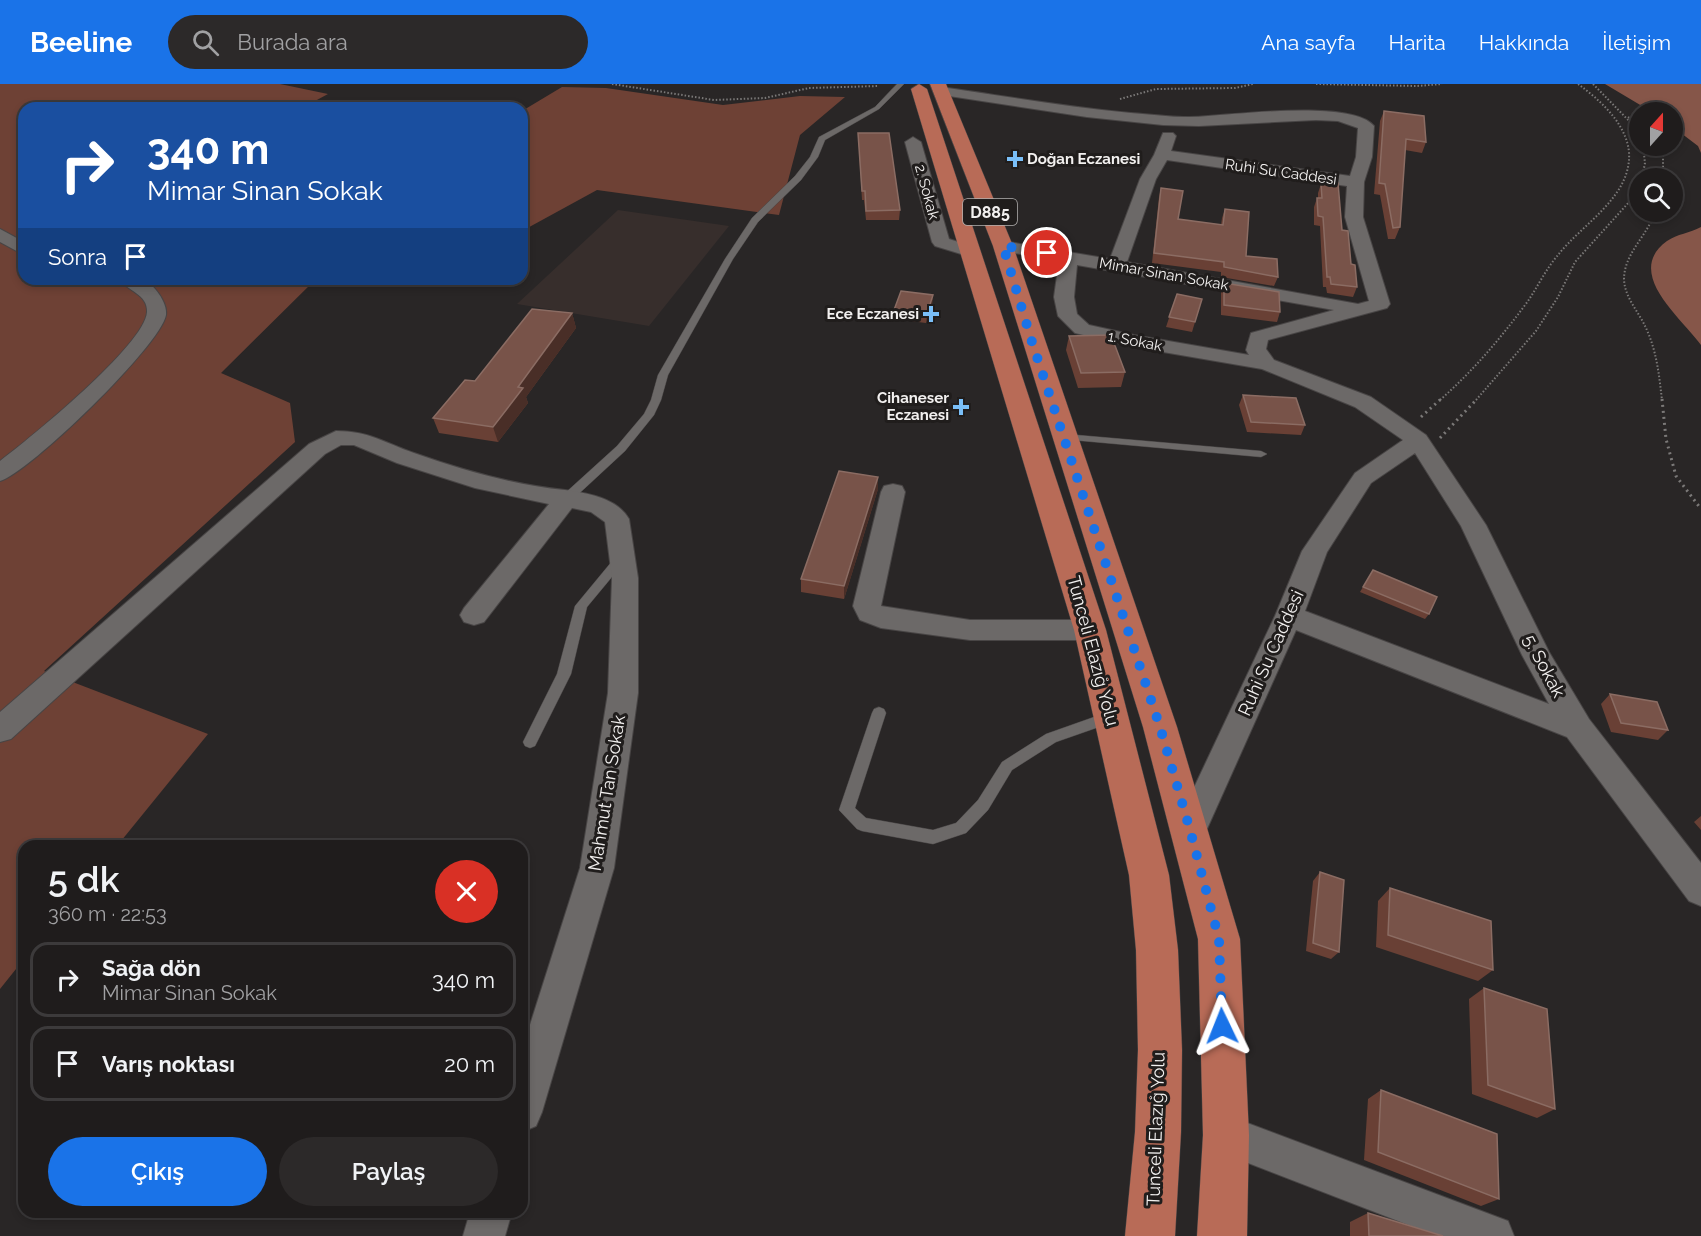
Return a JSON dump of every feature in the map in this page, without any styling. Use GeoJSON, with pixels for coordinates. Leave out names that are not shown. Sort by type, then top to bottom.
{"type":"FeatureCollection","features":[{"type":"Feature","properties":{"kind":"main road","name":"Tunceli Elazığ Yolu"},"geometry":{"type":"LineString","coordinates":[[932,86],[987,249],[1090,630],[1149,874],[1157,950],[1160,1050],[1158,1132],[1150,1236]]}},
{"type":"Feature","properties":{"kind":"main road","name":"Tunceli Elazığ Yolu"},"geometry":{"type":"LineString","coordinates":[[987,249],[1032,342],[1065,437],[1160,727],[1219,939],[1226,1135],[1222,1236]]}},
{"type":"Feature","properties":{"kind":"street"},"geometry":{"type":"LineString","coordinates":[[932,86],[1102,117],[1173,122],[1304,116],[1349,118],[1362,122],[1366,126],[1364,157],[1356,182]]}},
{"type":"Feature","properties":{"kind":"street"},"geometry":{"type":"LineString","coordinates":[[1117,265],[1148,180],[1162,155],[1173,122]]}},
{"type":"Feature","properties":{"kind":"street","name":"2. Sokak"},"geometry":{"type":"LineString","coordinates":[[913,142],[940,242]]}},
{"type":"Feature","properties":{"kind":"street","name":"Ruhi Su Caddesi"},"geometry":{"type":"LineString","coordinates":[[1162,155],[1356,182],[1354,217],[1380,300],[1376,307],[1297,324],[1258,337],[1256,350],[1267,364]]}},
{"type":"Feature","properties":{"kind":"street"},"geometry":{"type":"LineString","coordinates":[[0,234],[18,246]]}},
{"type":"Feature","properties":{"kind":"street","name":"Mimar Sinan Sokak"},"geometry":{"type":"LineString","coordinates":[[940,242],[1069,257],[1361,309]]}},
{"type":"Feature","properties":{"kind":"street","name":"1. Sokak"},"geometry":{"type":"LineString","coordinates":[[1069,257],[1064,297],[1068,316],[1082,329],[1134,341],[1267,364]]}},
{"type":"Feature","properties":{"kind":"street"},"geometry":{"type":"LineString","coordinates":[[0,472],[54,428],[85,399],[120,365],[154,324],[158,314],[153,300],[140,285]]}},
{"type":"Feature","properties":{"kind":"street"},"geometry":{"type":"LineString","coordinates":[[1267,364],[1363,402],[1417,441]]}},
{"type":"Feature","properties":{"kind":"street","name":"Mahmut Tan Sokak"},"geometry":{"type":"LineString","coordinates":[[0,730],[96,643],[267,495],[316,449],[336,438],[357,438],[405,458],[484,483],[598,505],[617,519],[625,578],[623,693],[597,868],[528,1092]]}},
{"type":"Feature","properties":{"kind":"street","name":"Ruhi Su Caddesi"},"geometry":{"type":"LineString","coordinates":[[1190,830],[1289,616],[1315,551],[1363,478],[1417,441]]}},
{"type":"Feature","properties":{"kind":"street","name":"5. Sokak"},"geometry":{"type":"LineString","coordinates":[[1417,441],[1473,525],[1536,655],[1578,728],[1701,890]]}},
{"type":"Feature","properties":{"kind":"street"},"geometry":{"type":"LineString","coordinates":[[892,492],[867,606],[870,613],[881,618],[970,630],[1090,630]]}},
{"type":"Feature","properties":{"kind":"street"},"geometry":{"type":"LineString","coordinates":[[474,615],[567,498]]}},
{"type":"Feature","properties":{"kind":"street"},"geometry":{"type":"LineString","coordinates":[[1289,616],[1578,728]]}},
{"type":"Feature","properties":{"kind":"street"},"geometry":{"type":"LineString","coordinates":[[1226,1135],[1493,1236]]}},
{"type":"Feature","properties":{"kind":"street"},"geometry":{"type":"LineString","coordinates":[[484,1236],[489,1218]]}},
{"type":"Feature","properties":{"kind":"lane"},"geometry":{"type":"LineString","coordinates":[[567,498],[632,436],[650,414],[663,375],[729,259],[755,220],[798,177],[814,157],[822,139],[832,131],[877,108],[901,84]]}},
{"type":"Feature","properties":{"kind":"lane"},"geometry":{"type":"LineString","coordinates":[[1065,437],[1262,454]]}},
{"type":"Feature","properties":{"kind":"lane"},"geometry":{"type":"LineString","coordinates":[[530,742],[564,674],[581,606],[622,557]]}},
{"type":"Feature","properties":{"kind":"lane"},"geometry":{"type":"LineString","coordinates":[[879,713],[847,810],[862,824],[933,837],[961,828],[983,805],[1007,766],[1051,738],[1112,717]]}},
{"type":"Feature","properties":{"kind":"path"},"geometry":{"type":"LineString","coordinates":[[612,84],[688,97],[726,100],[765,98],[809,88],[862,89],[880,86]]}},
{"type":"Feature","properties":{"kind":"path"},"geometry":{"type":"LineString","coordinates":[[1119,99],[1156,89],[1235,87],[1253,84]]}},
{"type":"Feature","properties":{"kind":"path"},"geometry":{"type":"LineString","coordinates":[[1316,84],[1442,84]]}},
{"type":"Feature","properties":{"kind":"path"},"geometry":{"type":"LineString","coordinates":[[1417,441],[1529,299],[1558,254],[1611,200],[1624,180],[1629,164],[1629,150],[1620,126],[1605,108],[1578,84]]}},
{"type":"Feature","properties":{"kind":"path"},"geometry":{"type":"LineString","coordinates":[[1593,84],[1629,121]]}},
{"type":"Feature","properties":{"kind":"path"},"geometry":{"type":"LineString","coordinates":[[1622,114],[1629,118]]}},
{"type":"Feature","properties":{"kind":"path"},"geometry":{"type":"LineString","coordinates":[[1417,441],[1515,358],[1558,297],[1575,262],[1629,202]]}},
{"type":"Feature","properties":{"kind":"path"},"geometry":{"type":"LineString","coordinates":[[1652,222],[1629,257],[1624,278],[1627,294],[1646,327],[1657,358],[1666,439],[1676,476],[1701,509]]}},
{"type":"Feature","properties":{"kind":"shaded area"},"geometry":{"type":"Polygon","coordinates":[[[0,84],[280,84],[328,94],[313,102],[18,102],[18,285],[310,285],[221,373],[290,403],[295,442],[44,671],[208,734],[122,840],[18,840],[18,966],[0,989],[0,84]]]}},
{"type":"Feature","properties":{"kind":"shaded area"},"geometry":{"type":"Polygon","coordinates":[[[1605,84],[1701,84],[1701,153],[1698,146],[1683,135],[1683,102],[1635,102],[1605,84]]]}},
{"type":"Feature","properties":{"kind":"shaded area"},"geometry":{"type":"Polygon","coordinates":[[[562,87],[606,88],[723,105],[800,96],[845,97],[800,135],[779,215],[597,190],[528,228],[528,107],[562,87]]]}},
{"type":"Feature","properties":{"kind":"shaded area"},"geometry":{"type":"Polygon","coordinates":[[[618,210],[729,226],[649,326],[517,304],[618,210]]]}},
{"type":"Feature","properties":{"kind":"shaded area"},"geometry":{"type":"Polygon","coordinates":[[[1701,227],[1701,345],[1660,295],[1653,281],[1651,267],[1655,254],[1667,241],[1701,227]]]}},
{"type":"Feature","properties":{"kind":"building"},"geometry":{"type":"Polygon","coordinates":[[[1384,111],[1424,116],[1426,142],[1406,139],[1400,227],[1393,228],[1385,184],[1379,183],[1384,111]]]}},
{"type":"Feature","properties":{"kind":"building"},"geometry":{"type":"Polygon","coordinates":[[[858,133],[889,133],[900,210],[866,211],[865,191],[862,191],[858,133]]]}},
{"type":"Feature","properties":{"kind":"building"},"geometry":{"type":"Polygon","coordinates":[[[1338,183],[1342,230],[1348,231],[1351,264],[1355,265],[1357,287],[1331,284],[1330,277],[1327,277],[1323,217],[1318,216],[1317,198],[1322,198],[1321,184],[1338,183]]]}},
{"type":"Feature","properties":{"kind":"building"},"geometry":{"type":"Polygon","coordinates":[[[1161,188],[1183,191],[1178,219],[1223,225],[1225,209],[1249,212],[1246,256],[1277,259],[1278,277],[1224,267],[1224,262],[1154,253],[1161,188]]]}},
{"type":"Feature","properties":{"kind":"building"},"geometry":{"type":"Polygon","coordinates":[[[1224,283],[1279,292],[1280,312],[1224,305],[1224,283]]]}},
{"type":"Feature","properties":{"kind":"building"},"geometry":{"type":"Polygon","coordinates":[[[901,291],[933,295],[927,314],[894,310],[901,291]]]}},
{"type":"Feature","properties":{"kind":"building"},"geometry":{"type":"Polygon","coordinates":[[[1177,294],[1202,299],[1195,322],[1169,317],[1177,294]]]}},
{"type":"Feature","properties":{"kind":"building"},"geometry":{"type":"Polygon","coordinates":[[[532,309],[572,313],[518,387],[523,388],[493,427],[433,418],[465,380],[475,381],[532,309]]]}},
{"type":"Feature","properties":{"kind":"building"},"geometry":{"type":"Polygon","coordinates":[[[1111,335],[1125,372],[1081,373],[1069,336],[1111,335]]]}},
{"type":"Feature","properties":{"kind":"building"},"geometry":{"type":"Polygon","coordinates":[[[1243,395],[1296,398],[1305,425],[1251,422],[1243,395]]]}},
{"type":"Feature","properties":{"kind":"building"},"geometry":{"type":"Polygon","coordinates":[[[839,471],[878,477],[844,586],[801,579],[839,471]]]}},
{"type":"Feature","properties":{"kind":"building"},"geometry":{"type":"Polygon","coordinates":[[[1373,570],[1437,597],[1429,614],[1363,587],[1373,570]]]}},
{"type":"Feature","properties":{"kind":"building"},"geometry":{"type":"Polygon","coordinates":[[[1610,694],[1657,702],[1668,730],[1621,723],[1610,694]]]}},
{"type":"Feature","properties":{"kind":"building"},"geometry":{"type":"Polygon","coordinates":[[[1320,872],[1344,880],[1339,952],[1313,943],[1320,872]]]}},
{"type":"Feature","properties":{"kind":"building"},"geometry":{"type":"Polygon","coordinates":[[[1390,888],[1491,921],[1493,970],[1388,935],[1390,888]]]}},
{"type":"Feature","properties":{"kind":"building"},"geometry":{"type":"Polygon","coordinates":[[[1484,988],[1547,1009],[1555,1109],[1488,1085],[1484,988]]]}},
{"type":"Feature","properties":{"kind":"building"},"geometry":{"type":"Polygon","coordinates":[[[1381,1090],[1497,1134],[1499,1199],[1378,1152],[1381,1090]]]}},
{"type":"Feature","properties":{"kind":"building"},"geometry":{"type":"Polygon","coordinates":[[[1368,1213],[1443,1236],[1369,1236],[1368,1213]]]}},
{"type":"Feature","properties":{"kind":"place","name":"Doğan Eczanesi"},"geometry":{"type":"Point","coordinates":[1015,159]}},
{"type":"Feature","properties":{"kind":"place","name":"Ece Eczanesi"},"geometry":{"type":"Point","coordinates":[931,314]}},
{"type":"Feature","properties":{"kind":"place","name":"Cihaneser Eczanesi"},"geometry":{"type":"Point","coordinates":[961,407]}},
{"type":"Feature","properties":{"kind":"route"},"geometry":{"type":"LineString","coordinates":[[1047,253],[1003,246],[1032,342],[1160,727],[1190,830],[1219,939],[1222,1026]]}}]}
